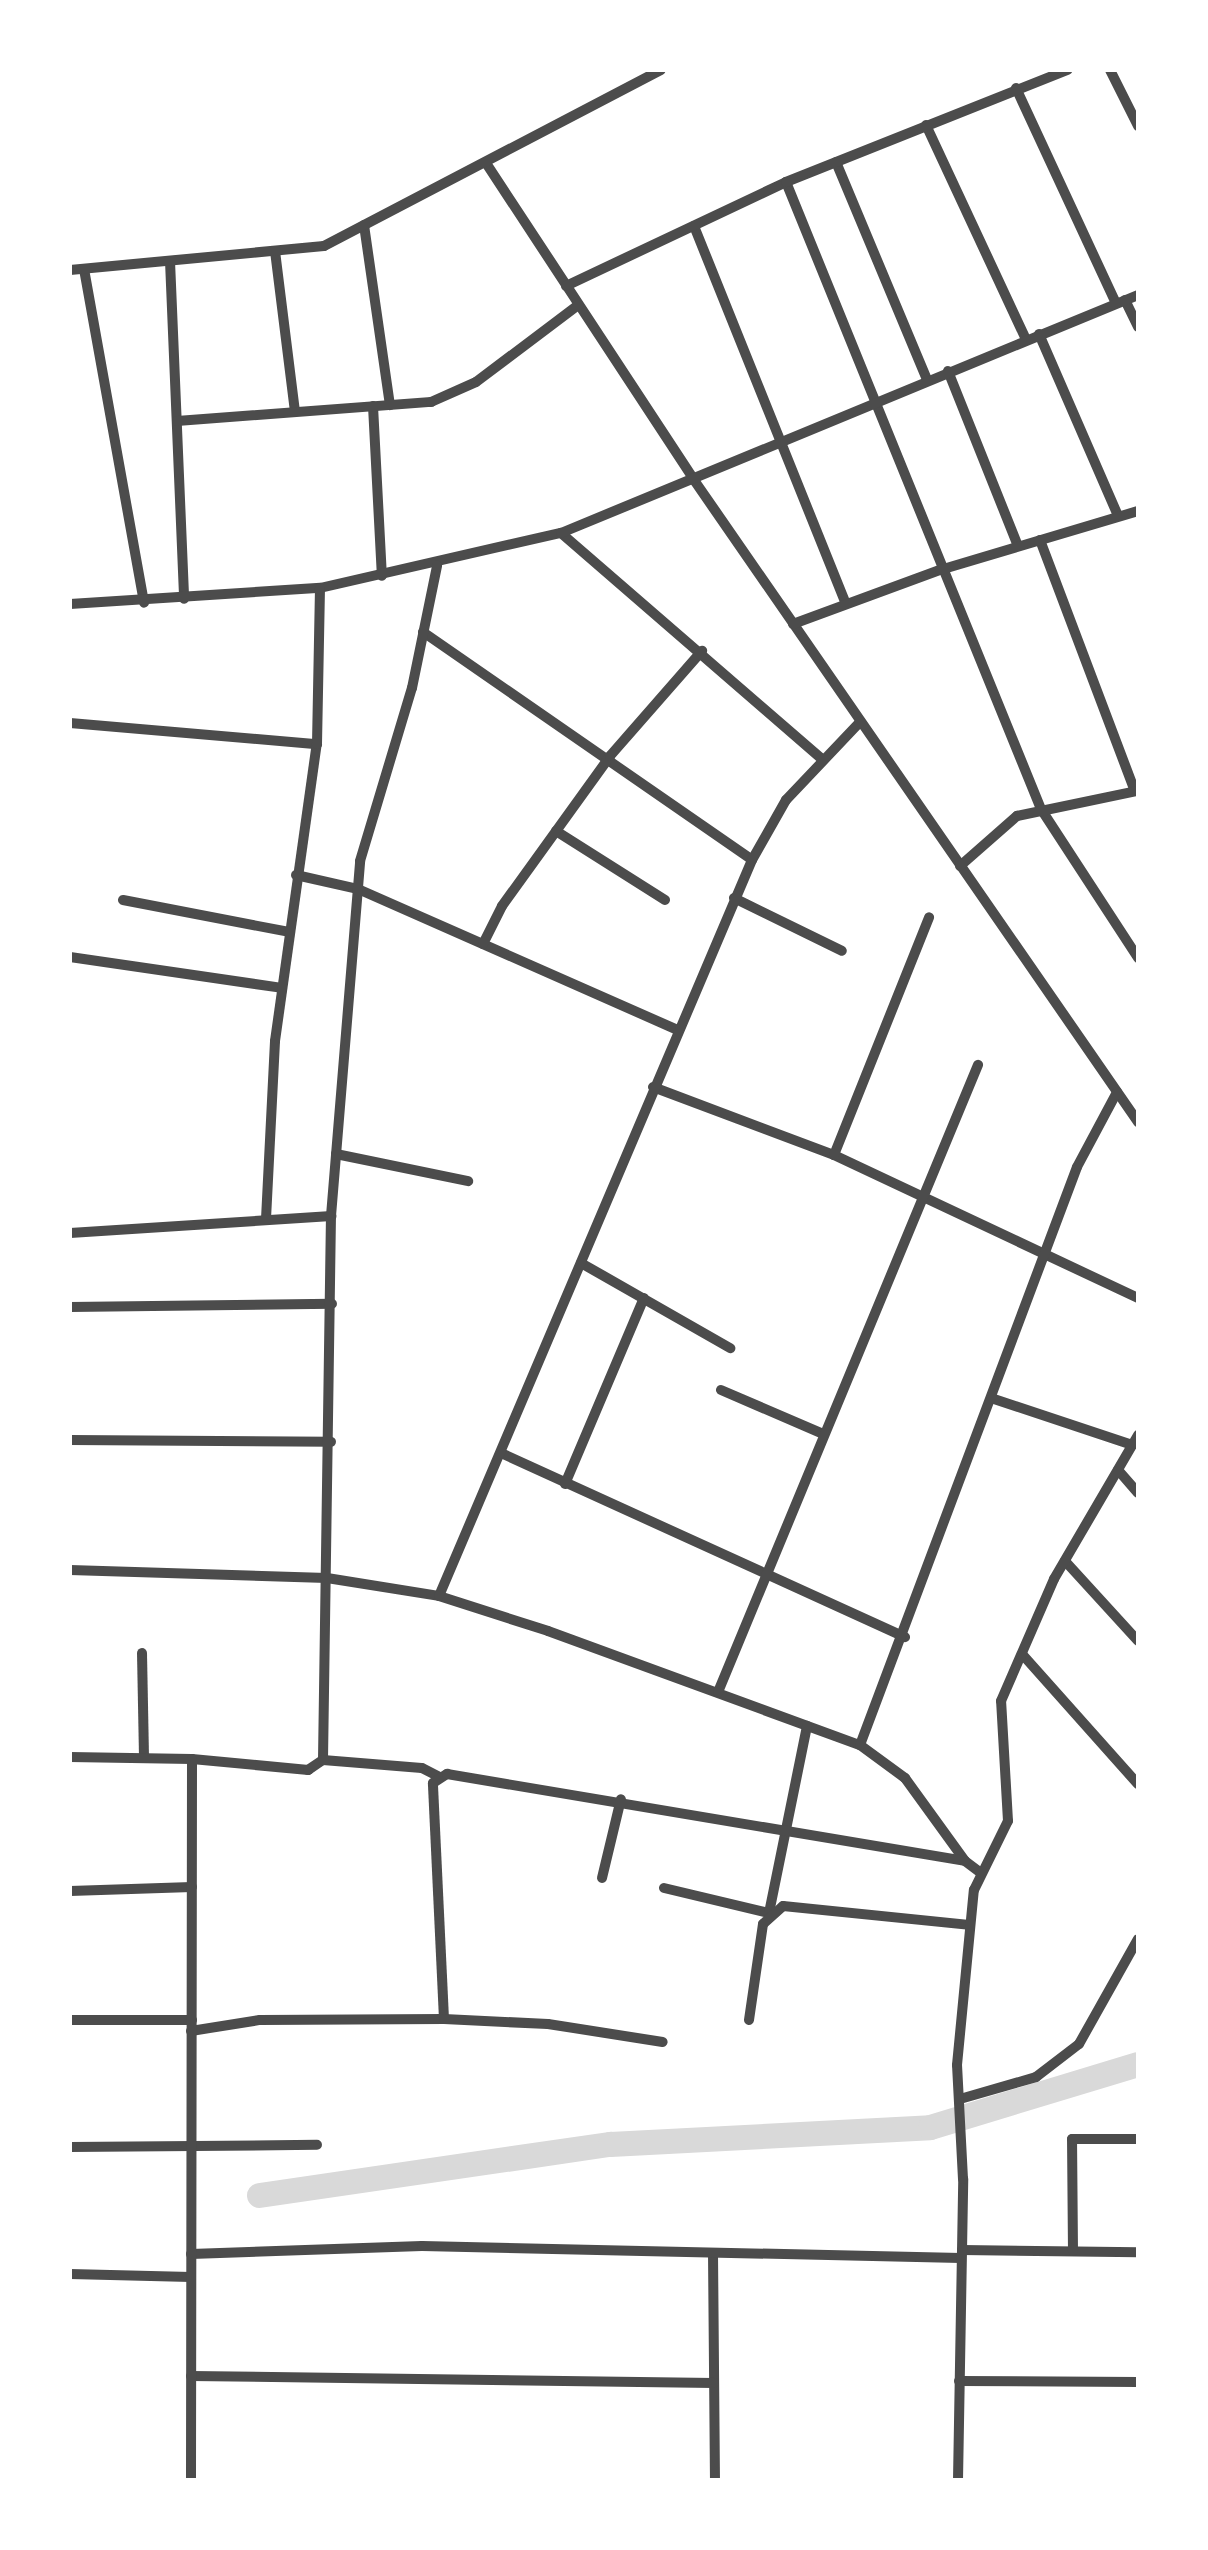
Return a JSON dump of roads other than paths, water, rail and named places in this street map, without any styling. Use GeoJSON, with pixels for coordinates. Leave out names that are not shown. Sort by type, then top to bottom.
{"type":"FeatureCollection","features":[{"type":"Feature","properties":{"kind":"street"},"geometry":{"type":"LineString","coordinates":[[70,270],[324,246],[661,70]]}},
{"type":"Feature","properties":{"kind":"street"},"geometry":{"type":"LineString","coordinates":[[1022,70],[1028,84]]}},
{"type":"Feature","properties":{"kind":"street"},"geometry":{"type":"LineString","coordinates":[[566,286],[786,182],[1068,70]]}},
{"type":"Feature","properties":{"kind":"street"},"geometry":{"type":"LineString","coordinates":[[1110,70],[1138,126]]}},
{"type":"Feature","properties":{"kind":"street"},"geometry":{"type":"LineString","coordinates":[[1016,88],[1120,302],[1138,326]]}},
{"type":"Feature","properties":{"kind":"street"},"geometry":{"type":"LineString","coordinates":[[926,126],[1026,339]]}},
{"type":"Feature","properties":{"kind":"street"},"geometry":{"type":"LineString","coordinates":[[836,162],[928,380]]}},
{"type":"Feature","properties":{"kind":"street"},"geometry":{"type":"LineString","coordinates":[[486,163],[694,480],[1138,1122]]}},
{"type":"Feature","properties":{"kind":"street"},"geometry":{"type":"LineString","coordinates":[[786,182],[940,570],[1041,808],[1138,958]]}},
{"type":"Feature","properties":{"kind":"street"},"geometry":{"type":"LineString","coordinates":[[364,225],[390,405]]}},
{"type":"Feature","properties":{"kind":"street"},"geometry":{"type":"LineString","coordinates":[[694,226],[846,604]]}},
{"type":"Feature","properties":{"kind":"street"},"geometry":{"type":"LineString","coordinates":[[275,251],[295,412]]}},
{"type":"Feature","properties":{"kind":"street"},"geometry":{"type":"LineString","coordinates":[[170,261],[184,600]]}},
{"type":"Feature","properties":{"kind":"street"},"geometry":{"type":"LineString","coordinates":[[84,269],[144,603]]}},
{"type":"Feature","properties":{"kind":"street"},"geometry":{"type":"LineString","coordinates":[[70,604],[144,603],[320,588],[437,566],[562,533],[1138,294]]}},
{"type":"Feature","properties":{"kind":"street"},"geometry":{"type":"LineString","coordinates":[[177,421],[390,405],[456,394],[578,305]]}},
{"type":"Feature","properties":{"kind":"street"},"geometry":{"type":"LineString","coordinates":[[1039,334],[1118,516]]}},
{"type":"Feature","properties":{"kind":"street"},"geometry":{"type":"LineString","coordinates":[[948,371],[1018,546]]}},
{"type":"Feature","properties":{"kind":"street"},"geometry":{"type":"LineString","coordinates":[[372,406],[382,576]]}},
{"type":"Feature","properties":{"kind":"street"},"geometry":{"type":"LineString","coordinates":[[793,624],[940,570],[1138,510]]}},
{"type":"Feature","properties":{"kind":"street"},"geometry":{"type":"LineString","coordinates":[[562,533],[822,759]]}},
{"type":"Feature","properties":{"kind":"street"},"geometry":{"type":"LineString","coordinates":[[960,866],[1018,816],[1041,808],[1136,791],[1040,540]]}},
{"type":"Feature","properties":{"kind":"street"},"geometry":{"type":"LineString","coordinates":[[323,1760],[331,1442],[331,1216],[358,888],[437,566]]}},
{"type":"Feature","properties":{"kind":"street"},"geometry":{"type":"LineString","coordinates":[[266,1220],[282,988],[317,744],[320,588]]}},
{"type":"Feature","properties":{"kind":"street"},"geometry":{"type":"LineString","coordinates":[[423,632],[610,756],[752,860]]}},
{"type":"Feature","properties":{"kind":"street"},"geometry":{"type":"LineString","coordinates":[[484,944],[502,906],[610,756],[702,651]]}},
{"type":"Feature","properties":{"kind":"street"},"geometry":{"type":"LineString","coordinates":[[439,1596],[652,1087],[752,860],[786,800],[860,722]]}},
{"type":"Feature","properties":{"kind":"street"},"geometry":{"type":"LineString","coordinates":[[70,723],[317,744]]}},
{"type":"Feature","properties":{"kind":"street"},"geometry":{"type":"LineString","coordinates":[[556,830],[665,900]]}},
{"type":"Feature","properties":{"kind":"street"},"geometry":{"type":"LineString","coordinates":[[296,875],[358,888],[677,1030]]}},
{"type":"Feature","properties":{"kind":"street"},"geometry":{"type":"LineString","coordinates":[[734,898],[842,951]]}},
{"type":"Feature","properties":{"kind":"street"},"geometry":{"type":"LineString","coordinates":[[123,900],[289,932]]}},
{"type":"Feature","properties":{"kind":"street"},"geometry":{"type":"LineString","coordinates":[[834,1155],[929,917]]}},
{"type":"Feature","properties":{"kind":"street"},"geometry":{"type":"LineString","coordinates":[[70,957],[282,988]]}},
{"type":"Feature","properties":{"kind":"street"},"geometry":{"type":"LineString","coordinates":[[718,1692],[978,1065]]}},
{"type":"Feature","properties":{"kind":"street"},"geometry":{"type":"LineString","coordinates":[[652,1087],[834,1155],[1138,1298]]}},
{"type":"Feature","properties":{"kind":"street"},"geometry":{"type":"LineString","coordinates":[[860,1745],[905,1637],[1077,1168],[1117,1092]]}},
{"type":"Feature","properties":{"kind":"street"},"geometry":{"type":"LineString","coordinates":[[336,1154],[468,1181]]}},
{"type":"Feature","properties":{"kind":"street"},"geometry":{"type":"LineString","coordinates":[[70,1233],[331,1216]]}},
{"type":"Feature","properties":{"kind":"street"},"geometry":{"type":"LineString","coordinates":[[581,1262],[730,1348]]}},
{"type":"Feature","properties":{"kind":"street"},"geometry":{"type":"LineString","coordinates":[[565,1484],[644,1298]]}},
{"type":"Feature","properties":{"kind":"street"},"geometry":{"type":"LineString","coordinates":[[70,1307],[332,1304]]}},
{"type":"Feature","properties":{"kind":"street"},"geometry":{"type":"LineString","coordinates":[[721,1390],[823,1434]]}},
{"type":"Feature","properties":{"kind":"street"},"geometry":{"type":"LineString","coordinates":[[958,2480],[960,2104],[969,1925],[981,1873],[1008,1820],[1001,1702],[1065,1561],[1135,1440],[991,1398]]}},
{"type":"Feature","properties":{"kind":"street"},"geometry":{"type":"LineString","coordinates":[[70,1440],[331,1442]]}},
{"type":"Feature","properties":{"kind":"street"},"geometry":{"type":"LineString","coordinates":[[500,1454],[764,1577],[905,1637]]}},
{"type":"Feature","properties":{"kind":"street"},"geometry":{"type":"LineString","coordinates":[[1118,1470],[1138,1493]]}},
{"type":"Feature","properties":{"kind":"street"},"geometry":{"type":"LineString","coordinates":[[1065,1561],[1138,1640]]}},
{"type":"Feature","properties":{"kind":"street"},"geometry":{"type":"LineString","coordinates":[[70,1570],[326,1578],[439,1596],[860,1745],[905,1778],[964,1861],[981,1873]]}},
{"type":"Feature","properties":{"kind":"street"},"geometry":{"type":"LineString","coordinates":[[142,1652],[144,1758]]}},
{"type":"Feature","properties":{"kind":"street"},"geometry":{"type":"LineString","coordinates":[[1022,1654],[1138,1784]]}},
{"type":"Feature","properties":{"kind":"street"},"geometry":{"type":"LineString","coordinates":[[749,2020],[807,1726]]}},
{"type":"Feature","properties":{"kind":"street"},"geometry":{"type":"LineString","coordinates":[[70,1758],[192,1758],[308,1770],[323,1760],[422,1768],[438,1776],[621,1799],[784,1834],[964,1861]]}},
{"type":"Feature","properties":{"kind":"street"},"geometry":{"type":"LineString","coordinates":[[191,2480],[192,1758]]}},
{"type":"Feature","properties":{"kind":"street"},"geometry":{"type":"LineString","coordinates":[[438,1776],[433,1783],[444,2019]]}},
{"type":"Feature","properties":{"kind":"street"},"geometry":{"type":"LineString","coordinates":[[602,1878],[621,1799]]}},
{"type":"Feature","properties":{"kind":"street"},"geometry":{"type":"LineString","coordinates":[[70,1891],[192,1888]]}},
{"type":"Feature","properties":{"kind":"street"},"geometry":{"type":"LineString","coordinates":[[664,1888],[770,1913],[783,1906],[969,1925]]}},
{"type":"Feature","properties":{"kind":"street"},"geometry":{"type":"LineString","coordinates":[[960,2104],[1036,2077],[1079,2044],[1138,1939]]}},
{"type":"Feature","properties":{"kind":"street"},"geometry":{"type":"LineString","coordinates":[[70,2020],[191,2025],[260,2020],[444,2019],[548,2024],[664,2042]]}},
{"type":"Feature","properties":{"kind":"street"},"geometry":{"type":"LineString","coordinates":[[1073,2251],[1072,2138],[1138,2139]]}},
{"type":"Feature","properties":{"kind":"street"},"geometry":{"type":"LineString","coordinates":[[70,2147],[317,2144]]}},
{"type":"Feature","properties":{"kind":"street"},"geometry":{"type":"LineString","coordinates":[[191,2254],[422,2246],[713,2252],[1138,2252]]}},
{"type":"Feature","properties":{"kind":"street"},"geometry":{"type":"LineString","coordinates":[[713,2252],[715,2480]]}},
{"type":"Feature","properties":{"kind":"street"},"geometry":{"type":"LineString","coordinates":[[70,2274],[191,2278]]}},
{"type":"Feature","properties":{"kind":"street"},"geometry":{"type":"LineString","coordinates":[[191,2376],[714,2384]]}},
{"type":"Feature","properties":{"kind":"street"},"geometry":{"type":"LineString","coordinates":[[960,2380],[1138,2382]]}},
{"type":"Feature","properties":{"kind":"waterway"},"geometry":{"type":"LineString","coordinates":[[259,2195],[610,2144],[930,2127],[1138,2064]]}}]}
